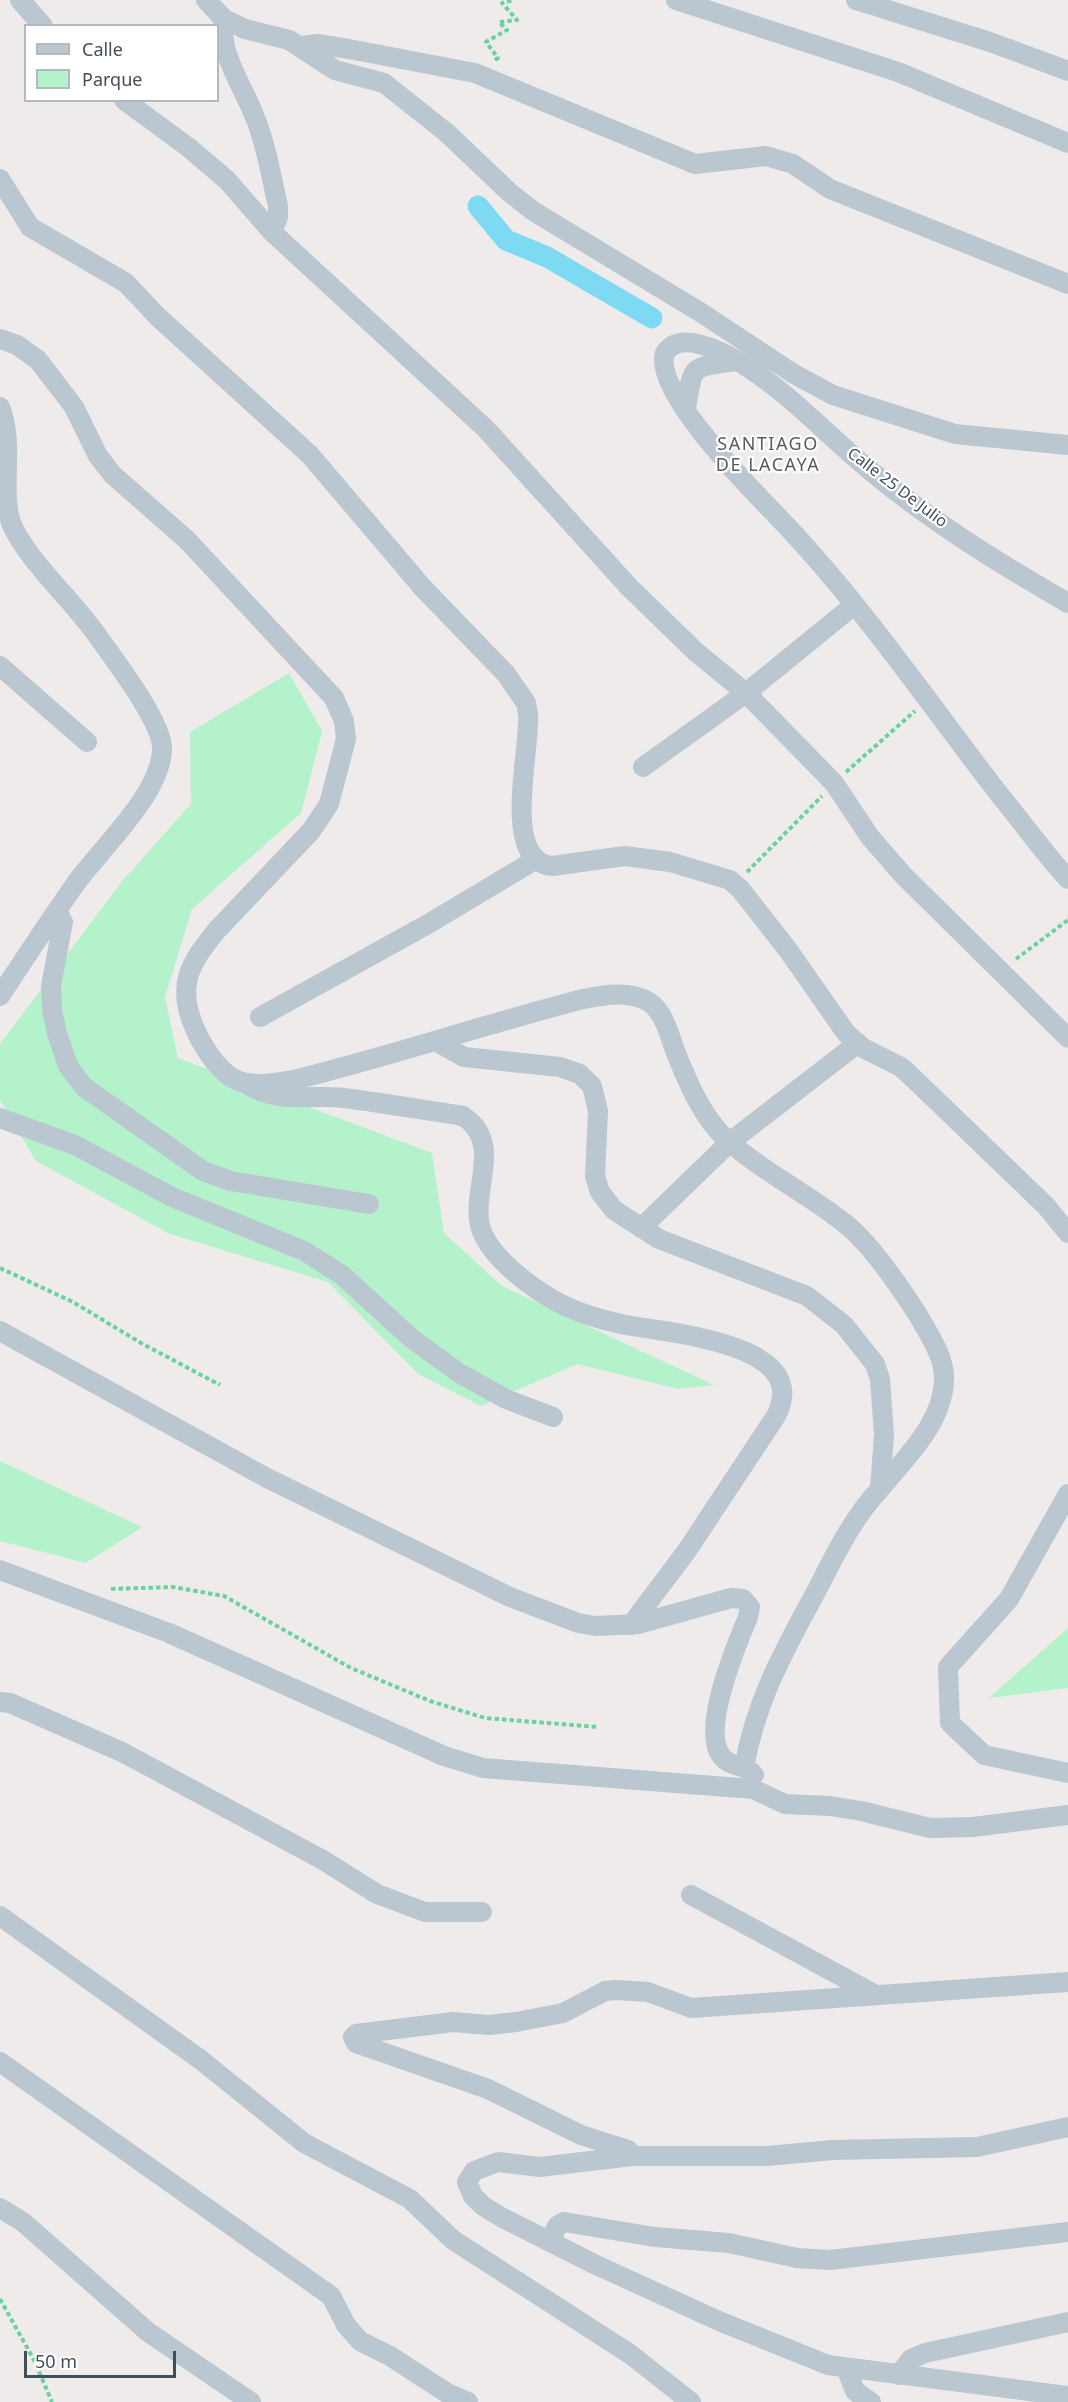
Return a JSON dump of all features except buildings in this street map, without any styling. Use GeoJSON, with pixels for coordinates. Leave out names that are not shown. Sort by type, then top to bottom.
{"type":"FeatureCollection","features":[{"type":"Feature","properties":{"kind":"street"},"geometry":{"type":"LineString","coordinates":[[20,0],[41,24]]}},
{"type":"Feature","properties":{"kind":"street"},"geometry":{"type":"LineString","coordinates":[[206,0],[224,19],[245,29],[302,46],[335,70],[384,83],[447,133],[509,192],[533,211],[700,312],[794,374],[833,395],[955,434],[1068,445]]}},
{"type":"Feature","properties":{"kind":"street"},"geometry":{"type":"LineString","coordinates":[[676,0],[898,72],[1068,143]]}},
{"type":"Feature","properties":{"kind":"street"},"geometry":{"type":"LineString","coordinates":[[856,0],[990,42],[1068,71]]}},
{"type":"Feature","properties":{"kind":"street"},"geometry":{"type":"LineString","coordinates":[[224,19],[223,41],[235,76],[255,116],[278,206],[278,217],[272,232]]}},
{"type":"Feature","properties":{"kind":"street"},"geometry":{"type":"LineString","coordinates":[[302,46],[317,44],[475,73],[695,164],[766,156],[793,165],[830,189],[1068,284]]}},
{"type":"Feature","properties":{"kind":"street"},"geometry":{"type":"LineString","coordinates":[[127,102],[189,147],[227,180],[272,232],[486,429],[629,587],[696,652],[746,693],[834,783],[870,837],[903,875],[1068,1038]]}},
{"type":"Feature","properties":{"kind":"street"},"geometry":{"type":"LineString","coordinates":[[0,179],[30,227],[126,283],[157,316],[310,455],[423,588],[506,674],[526,703],[528,714],[521,817],[525,843],[535,860],[543,865],[552,866],[625,856],[670,862],[730,880],[741,890],[788,950],[846,1033],[877,1057],[901,1067],[1046,1206],[1068,1233]]}},
{"type":"Feature","properties":{"kind":"street"},"geometry":{"type":"LineString","coordinates":[[0,339],[17,345],[38,360],[74,407],[98,456],[112,476],[166,521],[224,579],[334,698],[344,721],[346,739],[342,762],[322,817],[202,948],[184,986],[189,1014],[212,1057],[233,1079],[259,1092],[274,1096],[342,1098],[463,1116],[476,1125],[484,1148],[479,1223],[488,1243],[532,1287],[565,1306],[592,1316],[730,1345],[756,1356],[777,1376],[782,1399],[776,1416],[686,1552],[631,1625]]}},
{"type":"Feature","properties":{"kind":"street","name":"Calle 25 De Julio"},"geometry":{"type":"LineString","coordinates":[[686,409],[664,368],[664,356],[668,349],[679,342],[691,343],[722,353],[736,361],[784,395],[873,473],[918,506],[1009,569],[1068,603]]}},
{"type":"Feature","properties":{"kind":"street"},"geometry":{"type":"LineString","coordinates":[[736,361],[716,362],[699,368],[689,383],[686,409],[736,476],[779,518],[855,605],[948,728],[1068,879]]}},
{"type":"Feature","properties":{"kind":"street"},"geometry":{"type":"LineString","coordinates":[[784,395],[794,374]]}},
{"type":"Feature","properties":{"kind":"street"},"geometry":{"type":"LineString","coordinates":[[0,407],[6,422],[8,441],[6,493],[10,522],[27,548],[86,618],[112,656],[157,725],[162,745],[161,761],[154,779],[135,809],[57,911],[0,996]]}},
{"type":"Feature","properties":{"kind":"street"},"geometry":{"type":"LineString","coordinates":[[643,767],[746,693],[855,605]]}},
{"type":"Feature","properties":{"kind":"street"},"geometry":{"type":"LineString","coordinates":[[0,666],[87,742]]}},
{"type":"Feature","properties":{"kind":"street"},"geometry":{"type":"LineString","coordinates":[[260,1017],[428,924],[535,860]]}},
{"type":"Feature","properties":{"kind":"street"},"geometry":{"type":"LineString","coordinates":[[57,911],[62,917],[63,926],[51,986],[52,1010],[68,1066],[84,1087],[202,1172],[231,1181],[369,1204]]}},
{"type":"Feature","properties":{"kind":"street"},"geometry":{"type":"LineString","coordinates":[[245,1083],[310,1076],[583,999],[606,995],[637,996],[651,1003],[660,1015],[702,1108],[730,1142],[771,1176],[831,1213],[861,1239],[904,1292],[934,1346],[944,1377],[936,1415],[918,1443],[871,1498],[835,1556],[782,1656],[754,1720],[744,1768]]}},
{"type":"Feature","properties":{"kind":"street"},"geometry":{"type":"LineString","coordinates":[[435,1041],[464,1057],[560,1067],[580,1074],[592,1086],[598,1111],[595,1176],[600,1192],[614,1210],[659,1239],[807,1296],[844,1325],[875,1364],[880,1379],[884,1435],[880,1489]]}},
{"type":"Feature","properties":{"kind":"street"},"geometry":{"type":"LineString","coordinates":[[641,1228],[730,1142],[858,1043]]}},
{"type":"Feature","properties":{"kind":"street"},"geometry":{"type":"LineString","coordinates":[[0,1118],[75,1145],[172,1197],[304,1251],[342,1275],[411,1338],[459,1373],[506,1400],[553,1417]]}},
{"type":"Feature","properties":{"kind":"street"},"geometry":{"type":"LineString","coordinates":[[0,1331],[267,1478],[510,1597],[578,1623],[596,1626],[631,1625],[731,1598],[747,1602],[750,1606],[748,1617],[722,1687],[716,1733],[722,1757],[731,1764],[749,1768],[755,1777],[753,1789]]}},
{"type":"Feature","properties":{"kind":"street"},"geometry":{"type":"LineString","coordinates":[[1068,1494],[1009,1599],[948,1667],[950,1724],[984,1755],[1068,1773]]}},
{"type":"Feature","properties":{"kind":"street"},"geometry":{"type":"LineString","coordinates":[[0,1570],[169,1633],[444,1756],[483,1768],[753,1789],[785,1804],[830,1806],[861,1811],[930,1828],[972,1827],[1068,1815]]}},
{"type":"Feature","properties":{"kind":"street"},"geometry":{"type":"LineString","coordinates":[[0,1702],[10,1703],[122,1752],[323,1860],[377,1894],[425,1912],[482,1912]]}},
{"type":"Feature","properties":{"kind":"street"},"geometry":{"type":"LineString","coordinates":[[691,1895],[876,1995]]}},
{"type":"Feature","properties":{"kind":"street"},"geometry":{"type":"LineString","coordinates":[[0,1916],[201,2060],[304,2143],[410,2199],[453,2240],[630,2354],[691,2402]]}},
{"type":"Feature","properties":{"kind":"street"},"geometry":{"type":"LineString","coordinates":[[632,2156],[628,2150],[582,2135],[497,2093],[356,2043],[353,2037],[356,2034],[453,2022],[489,2025],[546,2017],[574,2009],[605,1991],[616,1990],[648,1992],[691,2008],[1068,1982]]}},
{"type":"Feature","properties":{"kind":"street"},"geometry":{"type":"LineString","coordinates":[[0,2062],[331,2296],[346,2325],[360,2341],[468,2402]]}},
{"type":"Feature","properties":{"kind":"street"},"geometry":{"type":"LineString","coordinates":[[1068,2127],[977,2147],[834,2150],[767,2156],[632,2156],[540,2167],[498,2162],[486,2164],[474,2171],[467,2181],[473,2196],[483,2206],[594,2264],[739,2330],[828,2365],[1068,2396]]}},
{"type":"Feature","properties":{"kind":"street"},"geometry":{"type":"LineString","coordinates":[[0,2208],[23,2222],[148,2332],[251,2402]]}},
{"type":"Feature","properties":{"kind":"street"},"geometry":{"type":"LineString","coordinates":[[551,2240],[557,2226],[564,2222],[655,2237],[729,2243],[797,2258],[830,2260],[1068,2232]]}},
{"type":"Feature","properties":{"kind":"street"},"geometry":{"type":"LineString","coordinates":[[898,2375],[912,2359],[925,2353],[1068,2322]]}},
{"type":"Feature","properties":{"kind":"street"},"geometry":{"type":"LineString","coordinates":[[846,2368],[855,2391],[871,2402]]}},
{"type":"Feature","properties":{"kind":"path"},"geometry":{"type":"LineString","coordinates":[[475,73],[498,58],[486,42],[507,30],[499,22],[517,20],[502,3],[513,0]]}},
{"type":"Feature","properties":{"kind":"path"},"geometry":{"type":"LineString","coordinates":[[1000,972],[1068,920]]}},
{"type":"Feature","properties":{"kind":"path"},"geometry":{"type":"LineString","coordinates":[[0,1268],[73,1302],[141,1343],[220,1384]]}},
{"type":"Feature","properties":{"kind":"path"},"geometry":{"type":"LineString","coordinates":[[103,1590],[173,1587],[225,1596],[351,1668],[430,1701],[485,1718],[597,1727]]}},
{"type":"Feature","properties":{"kind":"path"},"geometry":{"type":"LineString","coordinates":[[0,2299],[34,2360],[52,2402]]}},
{"type":"Feature","properties":{"kind":"green space"},"geometry":{"type":"Polygon","coordinates":[[[289,673],[322,731],[301,813],[192,909],[165,997],[178,1058],[432,1153],[444,1233],[502,1286],[714,1385],[678,1389],[577,1364],[481,1406],[418,1374],[328,1282],[170,1234],[36,1161],[0,1100],[0,1044],[123,880],[191,804],[190,732],[289,673]]]}},
{"type":"Feature","properties":{"kind":"green space"},"geometry":{"type":"Polygon","coordinates":[[[0,1461],[142,1527],[86,1563],[0,1541],[0,1461]]]}},
{"type":"Feature","properties":{"kind":"green space"},"geometry":{"type":"Polygon","coordinates":[[[1068,1628],[1068,1688],[989,1698],[1068,1628]]]}},
{"type":"Feature","properties":{"kind":"waterway"},"geometry":{"type":"LineString","coordinates":[[478,206],[506,240],[547,257],[652,318]]}},
{"type":"Feature","properties":{"kind":"district","name":"SANTIAGO DE LACAYA"},"geometry":{"type":"Point","coordinates":[768,455]}}]}
